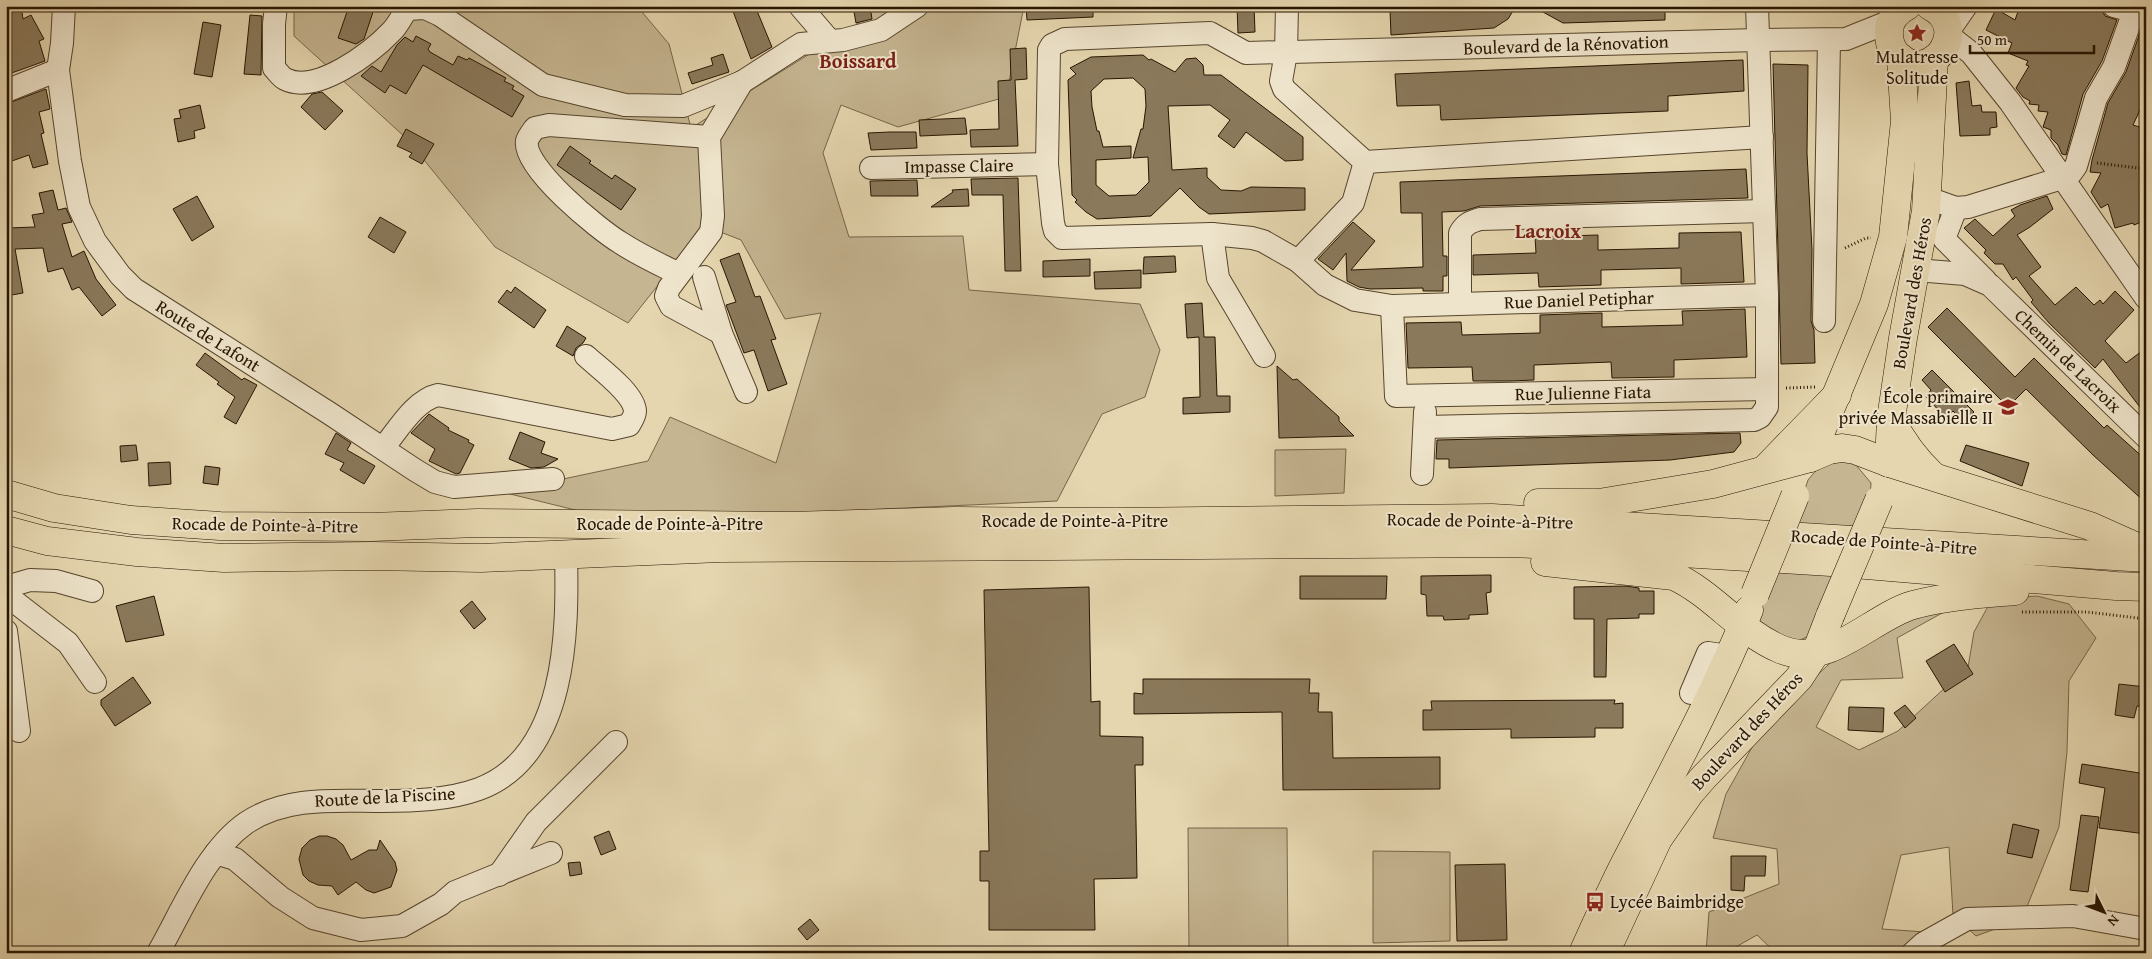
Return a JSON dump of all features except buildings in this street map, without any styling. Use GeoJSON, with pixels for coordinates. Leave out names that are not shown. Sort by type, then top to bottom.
{"type":"FeatureCollection","features":[{"type":"Feature","properties":{"kind":"main road","name":"Boulevard des Héros"},"geometry":{"type":"LineString","coordinates":[[1583,953],[1623,868],[1670,779],[1742,625],[1874,304],[1893,238],[1905,121],[1898,56],[1889,39],[1898,12]]}},
{"type":"Feature","properties":{"kind":"main road","name":"Boulevard des Héros"},"geometry":{"type":"LineString","coordinates":[[1605,953],[1658,839],[1690,793],[1799,678],[1816,652],[1879,500],[1889,463],[1891,419],[1928,198],[1945,25]]}},
{"type":"Feature","properties":{"kind":"main road"},"geometry":{"type":"LineString","coordinates":[[1898,56],[1910,63],[1919,64],[1945,25]]}},
{"type":"Feature","properties":{"kind":"main road"},"geometry":{"type":"LineString","coordinates":[[1762,472],[1785,451],[1839,391]]}},
{"type":"Feature","properties":{"kind":"main road"},"geometry":{"type":"LineString","coordinates":[[1891,419],[1902,440],[1917,460],[1934,477]]}},
{"type":"Feature","properties":{"kind":"main road"},"geometry":{"type":"LineString","coordinates":[[1415,530],[1463,502],[1598,503],[1713,484],[1810,458],[1828,450],[1842,448],[1855,450],[1889,463],[2090,526],[2141,549]]}},
{"type":"Feature","properties":{"kind":"main road","name":"Rocade de Pointe-à-Pitre"},"geometry":{"type":"LineString","coordinates":[[6,494],[54,508],[131,520],[220,526],[372,527],[477,523],[792,526],[954,521],[1115,522],[1415,530],[1515,543],[1831,562],[2116,586],[2146,600]]}},
{"type":"Feature","properties":{"kind":"main road","name":"Rocade de Pointe-à-Pitre"},"geometry":{"type":"LineString","coordinates":[[6,530],[47,541],[137,552],[224,558],[372,556],[481,558],[720,548],[1101,546],[1415,530],[1511,519],[2034,553],[2141,549]]}},
{"type":"Feature","properties":{"kind":"main road"},"geometry":{"type":"LineString","coordinates":[[1415,530],[1511,558],[1674,576],[1691,584],[1763,641],[1781,650],[1794,653],[1816,652],[1842,644],[1885,618],[1912,606],[1967,595],[2089,584]]}},
{"type":"Feature","properties":{"kind":"main road"},"geometry":{"type":"LineString","coordinates":[[2055,587],[2146,600]]}},
{"type":"Feature","properties":{"kind":"street","name":"Route de Lafont"},"geometry":{"type":"LineString","coordinates":[[64,6],[58,70],[70,161],[79,207],[95,241],[120,275],[134,289],[435,482],[454,487],[553,479]]}},
{"type":"Feature","properties":{"kind":"street"},"geometry":{"type":"LineString","coordinates":[[276,6],[274,68],[284,79],[297,83],[321,79],[354,63],[393,30],[407,9],[425,8],[440,15],[543,85],[625,105],[683,106],[742,82],[801,44],[830,41],[881,30],[917,6]]}},
{"type":"Feature","properties":{"kind":"street"},"geometry":{"type":"LineString","coordinates":[[800,6],[830,41]]}},
{"type":"Feature","properties":{"kind":"street"},"geometry":{"type":"LineString","coordinates":[[1287,6],[1286,53],[1281,81],[1284,89],[1365,162],[1762,137]]}},
{"type":"Feature","properties":{"kind":"street"},"geometry":{"type":"LineString","coordinates":[[1425,427],[1754,420],[1760,417],[1767,407],[1767,295],[1757,6]]}},
{"type":"Feature","properties":{"kind":"street"},"geometry":{"type":"LineString","coordinates":[[1928,198],[1956,208],[1968,207],[2062,178],[2071,173],[2076,166],[2096,98],[2114,67],[2131,10]]}},
{"type":"Feature","properties":{"kind":"street","name":"Boulevard de la Rénovation"},"geometry":{"type":"LineString","coordinates":[[1838,39],[1898,12]]}},
{"type":"Feature","properties":{"kind":"street"},"geometry":{"type":"LineString","coordinates":[[1945,25],[1971,53],[2010,102],[2146,298]]}},
{"type":"Feature","properties":{"kind":"street","name":"Boulevard de la Rénovation"},"geometry":{"type":"LineString","coordinates":[[1047,164],[1047,58],[1048,50],[1059,40],[1210,33],[1246,53],[1286,53],[1838,39],[1898,56]]}},
{"type":"Feature","properties":{"kind":"street"},"geometry":{"type":"LineString","coordinates":[[1824,321],[1825,260],[1838,39]]}},
{"type":"Feature","properties":{"kind":"street"},"geometry":{"type":"LineString","coordinates":[[6,91],[58,70]]}},
{"type":"Feature","properties":{"kind":"street"},"geometry":{"type":"LineString","coordinates":[[721,334],[668,303],[666,296],[669,288],[711,232],[713,223],[709,137],[742,82]]}},
{"type":"Feature","properties":{"kind":"street"},"geometry":{"type":"LineString","coordinates":[[679,274],[620,243],[583,216],[548,181],[528,155],[527,141],[535,128],[549,125],[709,137]]}},
{"type":"Feature","properties":{"kind":"street"},"geometry":{"type":"LineString","coordinates":[[1298,261],[1353,204],[1365,162]]}},
{"type":"Feature","properties":{"kind":"street","name":"Impasse Claire"},"geometry":{"type":"LineString","coordinates":[[871,168],[1047,164]]}},
{"type":"Feature","properties":{"kind":"street","name":"Rue Daniel Petiphar"},"geometry":{"type":"LineString","coordinates":[[1047,164],[1055,231],[1062,238],[1212,234],[1252,238],[1263,241],[1298,261],[1325,285],[1355,300],[1392,306],[1767,295]]}},
{"type":"Feature","properties":{"kind":"street","name":"Chemin de Lacroix"},"geometry":{"type":"LineString","coordinates":[[1956,208],[1944,238],[2146,437]]}},
{"type":"Feature","properties":{"kind":"street"},"geometry":{"type":"LineString","coordinates":[[1460,303],[1460,233],[1464,226],[1470,222],[1480,219],[1764,211]]}},
{"type":"Feature","properties":{"kind":"street"},"geometry":{"type":"LineString","coordinates":[[1212,234],[1218,278],[1264,356]]}},
{"type":"Feature","properties":{"kind":"street","name":"Chemin de Lacroix"},"geometry":{"type":"LineString","coordinates":[[1916,270],[1965,274],[1990,285]]}},
{"type":"Feature","properties":{"kind":"street"},"geometry":{"type":"LineString","coordinates":[[704,277],[721,334],[746,392]]}},
{"type":"Feature","properties":{"kind":"street","name":"Rue Julienne Fiata"},"geometry":{"type":"LineString","coordinates":[[1392,306],[1396,396],[1767,389]]}},
{"type":"Feature","properties":{"kind":"street"},"geometry":{"type":"LineString","coordinates":[[383,448],[420,405],[431,397],[438,395],[612,429],[629,425],[634,416],[635,408],[629,395],[586,356]]}},
{"type":"Feature","properties":{"kind":"street"},"geometry":{"type":"LineString","coordinates":[[1422,474],[1425,396]]}},
{"type":"Feature","properties":{"kind":"street","name":"Route de la Piscine"},"geometry":{"type":"LineString","coordinates":[[158,953],[206,866],[224,841],[246,823],[262,814],[300,802],[334,800],[384,801],[452,796],[479,789],[503,776],[522,759],[541,733],[556,689],[566,632],[566,554]]}},
{"type":"Feature","properties":{"kind":"street"},"geometry":{"type":"LineString","coordinates":[[6,587],[30,580],[56,581],[92,590]]}},
{"type":"Feature","properties":{"kind":"street"},"geometry":{"type":"LineString","coordinates":[[6,595],[68,643],[95,682]]}},
{"type":"Feature","properties":{"kind":"street"},"geometry":{"type":"LineString","coordinates":[[6,631],[19,731]]}},
{"type":"Feature","properties":{"kind":"street"},"geometry":{"type":"LineString","coordinates":[[499,875],[536,822],[616,742]]}},
{"type":"Feature","properties":{"kind":"street"},"geometry":{"type":"LineString","coordinates":[[251,871],[247,848],[249,835],[262,814]]}},
{"type":"Feature","properties":{"kind":"street"},"geometry":{"type":"LineString","coordinates":[[216,853],[225,854],[235,859],[280,897],[313,918],[360,930],[402,926],[441,904],[455,892],[552,853]]}},
{"type":"Feature","properties":{"kind":"street"},"geometry":{"type":"LineString","coordinates":[[1913,953],[1924,943],[1967,918],[2074,916],[2146,929]]}},
{"type":"Feature","properties":{"kind":"path"},"geometry":{"type":"LineString","coordinates":[[2076,161],[2146,169]]}},
{"type":"Feature","properties":{"kind":"path"},"geometry":{"type":"LineString","coordinates":[[1825,260],[1850,244],[1866,238],[1893,238]]}},
{"type":"Feature","properties":{"kind":"path"},"geometry":{"type":"LineString","coordinates":[[1767,389],[1839,391]]}},
{"type":"Feature","properties":{"kind":"path"},"geometry":{"type":"LineString","coordinates":[[2013,612],[2087,612],[2146,600]]}},
{"type":"Feature","properties":{"kind":"shaded area"},"geometry":{"type":"Polygon","coordinates":[[[294,6],[637,6],[669,44],[691,128],[830,41],[840,40],[876,6],[1024,6],[1006,97],[898,127],[841,105],[823,153],[849,237],[963,236],[969,290],[1140,304],[1160,350],[1145,397],[1102,414],[1057,501],[620,521],[502,492],[648,461],[670,417],[776,463],[821,313],[785,319],[741,240],[705,226],[628,323],[495,247],[406,138],[294,36],[294,6]]]}},
{"type":"Feature","properties":{"kind":"shaded area"},"geometry":{"type":"Polygon","coordinates":[[[1346,449],[1344,493],[1275,496],[1275,450],[1346,449]]]}},
{"type":"Feature","properties":{"kind":"shaded area"},"geometry":{"type":"Polygon","coordinates":[[[1846,459],[1856,465],[1871,483],[1870,499],[1854,533],[1792,528],[1808,480],[1818,468],[1846,459]]]}},
{"type":"Feature","properties":{"kind":"shaded area"},"geometry":{"type":"Polygon","coordinates":[[[1776,566],[1837,572],[1809,636],[1798,641],[1773,640],[1755,617],[1776,566]]]}},
{"type":"Feature","properties":{"kind":"shaded area"},"geometry":{"type":"Polygon","coordinates":[[[2037,596],[2069,604],[2096,638],[2069,681],[2067,752],[2059,827],[2022,919],[1976,936],[1953,915],[1949,847],[1901,855],[1882,929],[1925,932],[1924,953],[1776,953],[1757,935],[1725,953],[1706,953],[1709,912],[1779,884],[1777,849],[1713,838],[1726,794],[1765,724],[1843,651],[1901,612],[1962,602],[1897,638],[1903,678],[1841,680],[1816,727],[1859,750],[1898,731],[1948,685],[1966,679],[1974,632],[1992,599],[2037,596]]]}},
{"type":"Feature","properties":{"kind":"shaded area"},"geometry":{"type":"Polygon","coordinates":[[[1188,828],[1287,828],[1288,953],[1189,953],[1188,828]]]}},
{"type":"Feature","properties":{"kind":"shaded area"},"geometry":{"type":"Polygon","coordinates":[[[1373,851],[1450,852],[1450,941],[1373,943],[1373,851]]]}},
{"type":"Feature","properties":{"kind":"place","name":"Mulatresse Solitude"},"geometry":{"type":"Point","coordinates":[1917,33]}},
{"type":"Feature","properties":{"kind":"place","name":"École primaire privée Massabielle II"},"geometry":{"type":"Point","coordinates":[2008,407]}},
{"type":"Feature","properties":{"kind":"place","name":"Lycée Baimbridge"},"geometry":{"type":"Point","coordinates":[1595,902]}},
{"type":"Feature","properties":{"kind":"district","name":"Boissard"},"geometry":{"type":"Point","coordinates":[858,61]}},
{"type":"Feature","properties":{"kind":"district","name":"Lacroix"},"geometry":{"type":"Point","coordinates":[1548,231]}}]}
